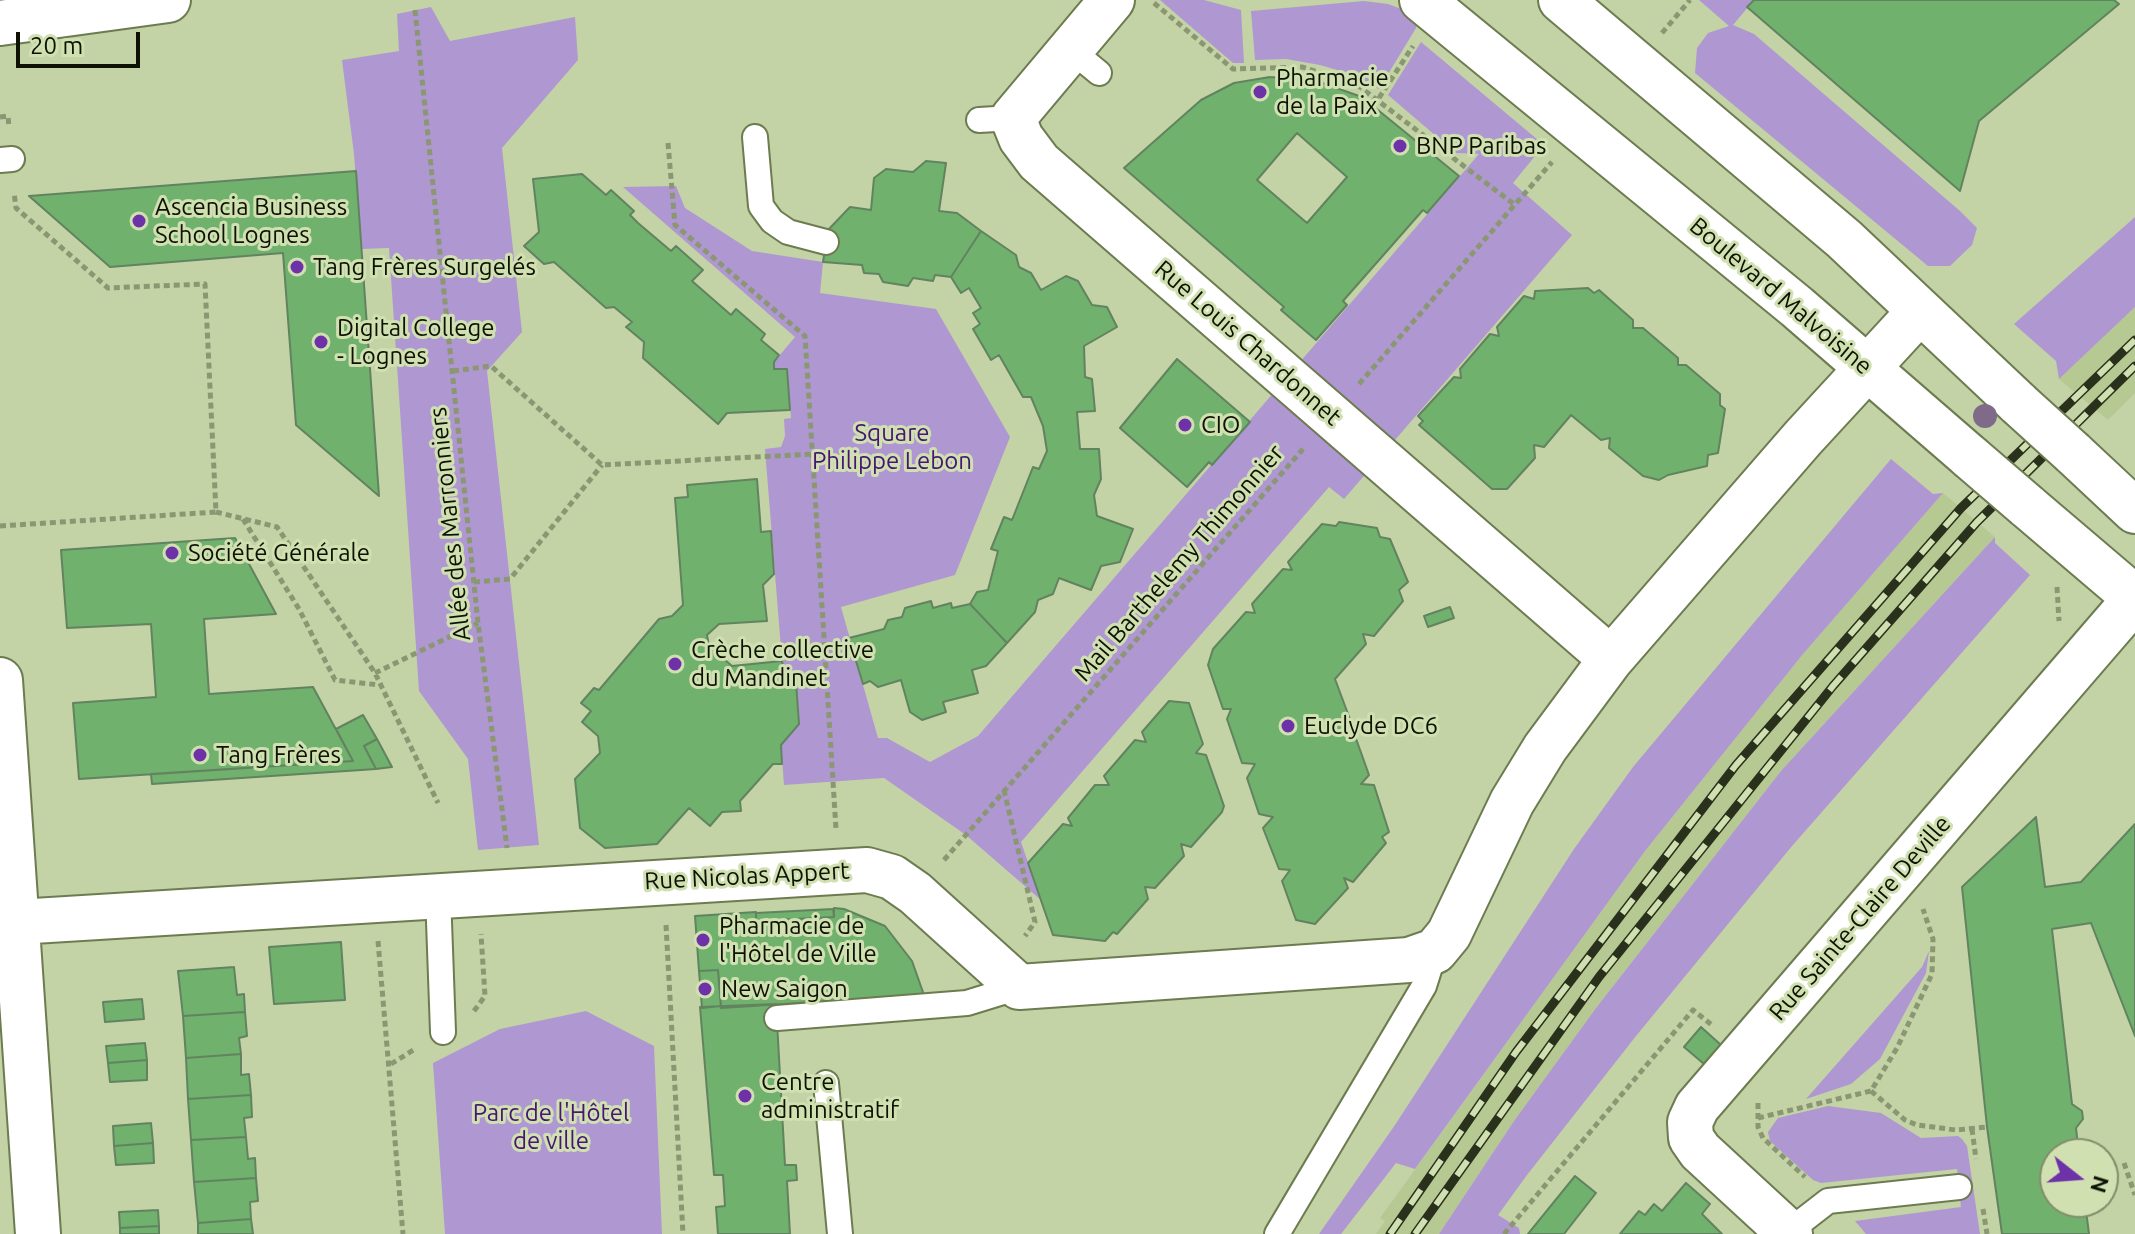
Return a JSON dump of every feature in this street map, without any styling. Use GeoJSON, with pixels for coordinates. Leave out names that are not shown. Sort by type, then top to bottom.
{"type":"FeatureCollection","features":[{"type":"Feature","properties":{"kind":"street"},"geometry":{"type":"LineString","coordinates":[[0,23],[106,11],[168,0]]}},
{"type":"Feature","properties":{"kind":"street","name":"Boulevard Malvoisine"},"geometry":{"type":"LineString","coordinates":[[1422,0],[1867,368],[2135,599]]}},
{"type":"Feature","properties":{"kind":"street"},"geometry":{"type":"LineString","coordinates":[[1561,0],[1844,239],[2135,511]]}},
{"type":"Feature","properties":{"kind":"street","name":"Rue Louis Chardonnet"},"geometry":{"type":"LineString","coordinates":[[1089,30],[996,119],[1021,138],[1039,162],[1611,659]]}},
{"type":"Feature","properties":{"kind":"street"},"geometry":{"type":"LineString","coordinates":[[1010,978],[1409,960],[1435,951],[1449,934],[1512,802],[1545,748],[1611,659],[1919,312]]}},
{"type":"Feature","properties":{"kind":"street","name":"Rue Sainte-Claire Deville"},"geometry":{"type":"LineString","coordinates":[[1789,1233],[1700,1151],[1691,1138],[1690,1122],[1697,1107],[2135,599]]}},
{"type":"Feature","properties":{"kind":"street"},"geometry":{"type":"LineString","coordinates":[[0,680],[7,922],[38,1234]]}},
{"type":"Feature","properties":{"kind":"street","name":"Rue Nicolas Appert"},"geometry":{"type":"LineString","coordinates":[[7,922],[867,870],[892,877],[915,893],[1010,978]]}},
{"type":"Feature","properties":{"kind":"lane"},"geometry":{"type":"LineString","coordinates":[[755,137],[761,206],[772,221],[788,232],[826,242]]}},
{"type":"Feature","properties":{"kind":"lane"},"geometry":{"type":"LineString","coordinates":[[438,894],[443,1032]]}},
{"type":"Feature","properties":{"kind":"lane"},"geometry":{"type":"LineString","coordinates":[[1277,1234],[1424,986],[1435,951]]}},
{"type":"Feature","properties":{"kind":"lane"},"geometry":{"type":"LineString","coordinates":[[777,1018],[967,1003],[1010,978]]}},
{"type":"Feature","properties":{"kind":"lane"},"geometry":{"type":"LineString","coordinates":[[826,1083],[840,1234]]}},
{"type":"Feature","properties":{"kind":"lane"},"geometry":{"type":"LineString","coordinates":[[1789,1233],[1828,1201],[1959,1187]]}},
{"type":"Feature","properties":{"kind":"path"},"geometry":{"type":"LineString","coordinates":[[1150,0],[1233,69],[1302,67],[1356,84],[1515,205]]}},
{"type":"Feature","properties":{"kind":"path","name":"Allée des Marronniers"},"geometry":{"type":"LineString","coordinates":[[415,10],[478,623],[512,890]]}},
{"type":"Feature","properties":{"kind":"path"},"geometry":{"type":"LineString","coordinates":[[668,143],[675,225],[805,336],[833,781]]}},
{"type":"Feature","properties":{"kind":"path"},"geometry":{"type":"LineString","coordinates":[[6,160],[16,208],[108,288],[205,284],[216,512]]}},
{"type":"Feature","properties":{"kind":"path","name":"Mail Barthelemy Thimonnier"},"geometry":{"type":"LineString","coordinates":[[966,835],[1419,316]]}},
{"type":"Feature","properties":{"kind":"path"},"geometry":{"type":"LineString","coordinates":[[453,371],[491,366],[602,465],[813,454]]}},
{"type":"Feature","properties":{"kind":"path"},"geometry":{"type":"LineString","coordinates":[[474,582],[510,579],[602,465]]}},
{"type":"Feature","properties":{"kind":"path"},"geometry":{"type":"LineString","coordinates":[[0,526],[216,512],[277,527],[375,673],[438,803]]}},
{"type":"Feature","properties":{"kind":"path"},"geometry":{"type":"LineString","coordinates":[[243,519],[299,609],[335,680],[380,685]]}},
{"type":"Feature","properties":{"kind":"path"},"geometry":{"type":"LineString","coordinates":[[2056,577],[2059,624],[2093,648]]}},
{"type":"Feature","properties":{"kind":"path"},"geometry":{"type":"LineString","coordinates":[[375,673],[478,623]]}},
{"type":"Feature","properties":{"kind":"path"},"geometry":{"type":"LineString","coordinates":[[1004,790],[1035,922],[1010,978]]}},
{"type":"Feature","properties":{"kind":"path"},"geometry":{"type":"LineString","coordinates":[[662,881],[683,1234]]}},
{"type":"Feature","properties":{"kind":"path"},"geometry":{"type":"LineString","coordinates":[[1828,1201],[1769,1145],[1758,1118],[1871,1091],[1897,1048],[1932,974],[1933,939],[1922,907],[1915,901]]}},
{"type":"Feature","properties":{"kind":"path"},"geometry":{"type":"LineString","coordinates":[[377,936],[403,1234]]}},
{"type":"Feature","properties":{"kind":"path"},"geometry":{"type":"LineString","coordinates":[[1504,1234],[1693,1010],[1724,1035]]}},
{"type":"Feature","properties":{"kind":"path"},"geometry":{"type":"LineString","coordinates":[[1871,1091],[1905,1120],[1917,1125],[1956,1130],[1987,1127]]}},
{"type":"Feature","properties":{"kind":"path"},"geometry":{"type":"LineString","coordinates":[[2124,1163],[2135,1195]]}},
{"type":"Feature","properties":{"kind":"shaded area"},"geometry":{"type":"Polygon","coordinates":[[[2135,307],[2135,393],[2108,420],[2059,379],[2135,307]]]}},
{"type":"Feature","properties":{"kind":"shaded area"},"geometry":{"type":"Polygon","coordinates":[[[1943,493],[1995,537],[1781,771],[1596,1008],[1514,1121],[1439,1234],[1376,1234],[1385,1221],[1380,1218],[1645,851],[1803,654],[1943,493]]]}},
{"type":"Feature","properties":{"kind":"green space"},"geometry":{"type":"Polygon","coordinates":[[[1160,0],[1204,0],[1241,10],[1244,63],[1233,63],[1160,0]]]}},
{"type":"Feature","properties":{"kind":"green space"},"geometry":{"type":"Polygon","coordinates":[[[1699,0],[1754,0],[1733,25],[1754,34],[1960,211],[1977,228],[1972,245],[1950,266],[1928,266],[1695,73],[1697,48],[1708,33],[1729,26],[1699,0]]]}},
{"type":"Feature","properties":{"kind":"green space"},"geometry":{"type":"Polygon","coordinates":[[[1364,1],[1388,4],[1418,15],[1416,28],[1379,89],[1351,74],[1320,65],[1286,59],[1255,60],[1251,11],[1364,1]]]}},
{"type":"Feature","properties":{"kind":"green space"},"geometry":{"type":"Polygon","coordinates":[[[431,7],[450,41],[575,17],[578,60],[502,148],[522,332],[487,371],[539,845],[478,850],[468,759],[419,691],[389,248],[361,249],[354,154],[342,60],[399,51],[397,14],[431,7]]]}},
{"type":"Feature","properties":{"kind":"green space","name":"Square Philippe Lebon"},"geometry":{"type":"Polygon","coordinates":[[[1421,42],[1544,145],[1513,183],[1572,235],[1344,499],[1329,487],[1021,842],[1041,900],[966,835],[884,778],[784,785],[781,745],[799,724],[796,683],[784,671],[782,661],[765,449],[781,447],[785,436],[784,419],[791,418],[787,369],[774,369],[774,362],[795,337],[623,187],[676,186],[685,208],[752,251],[823,262],[820,293],[936,309],[1010,437],[955,575],[841,607],[878,738],[887,738],[930,762],[978,736],[1479,154],[1456,153],[1388,95],[1421,42]]]}},
{"type":"Feature","properties":{"kind":"green space"},"geometry":{"type":"Polygon","coordinates":[[[2135,217],[2135,307],[2059,379],[2056,361],[2014,324],[2135,217]]]}},
{"type":"Feature","properties":{"kind":"green space"},"geometry":{"type":"Polygon","coordinates":[[[1891,459],[1933,494],[1943,493],[1803,654],[1645,851],[1415,1169],[1396,1163],[1341,1234],[1319,1234],[1395,1125],[1574,849],[1633,767],[1891,459]]]}},
{"type":"Feature","properties":{"kind":"green space"},"geometry":{"type":"Polygon","coordinates":[[[1995,537],[1995,543],[2030,575],[1792,846],[1527,1175],[1498,1215],[1519,1228],[1520,1234],[1439,1234],[1514,1121],[1596,1008],[1781,771],[1995,537]]]}},
{"type":"Feature","properties":{"kind":"green space"},"geometry":{"type":"Polygon","coordinates":[[[1929,951],[1926,973],[1880,1059],[1851,1084],[1806,1099],[1922,967],[1929,951]]]}},
{"type":"Feature","properties":{"kind":"green space","name":"Parc de l'Hôtel de ville"},"geometry":{"type":"Polygon","coordinates":[[[586,1011],[654,1046],[662,1234],[445,1234],[433,1063],[500,1029],[586,1011]]]}},
{"type":"Feature","properties":{"kind":"green space"},"geometry":{"type":"Polygon","coordinates":[[[1828,1106],[1881,1113],[1921,1138],[1958,1136],[1962,1139],[1967,1146],[1980,1234],[1866,1234],[1855,1221],[1961,1207],[1957,1169],[1821,1183],[1813,1180],[1770,1141],[1768,1132],[1778,1118],[1828,1106]]]}},
{"type":"Feature","properties":{"kind":"building"},"geometry":{"type":"Polygon","coordinates":[[[1754,0],[2114,0],[2119,4],[1979,121],[1960,191],[1747,7],[1754,0]]]}},
{"type":"Feature","properties":{"kind":"building"},"geometry":{"type":"Polygon","coordinates":[[[1270,77],[1308,78],[1362,97],[1459,176],[1427,213],[1423,210],[1343,301],[1347,305],[1316,340],[1281,310],[1284,307],[1124,168],[1201,100],[1234,83],[1270,77]],[[1297,133],[1257,180],[1307,223],[1347,177],[1297,133]]]}},
{"type":"Feature","properties":{"kind":"building"},"geometry":{"type":"Polygon","coordinates":[[[926,161],[946,163],[939,211],[957,213],[981,231],[951,277],[935,275],[933,281],[913,278],[908,286],[883,282],[879,274],[864,273],[862,265],[823,262],[828,230],[850,207],[871,210],[874,178],[886,169],[913,172],[926,161]]]}},
{"type":"Feature","properties":{"kind":"building"},"geometry":{"type":"Polygon","coordinates":[[[356,171],[379,496],[296,425],[283,253],[110,267],[29,196],[356,171]]]}},
{"type":"Feature","properties":{"kind":"building"},"geometry":{"type":"Polygon","coordinates":[[[582,174],[606,195],[611,190],[634,211],[630,215],[638,223],[671,251],[676,246],[703,270],[692,281],[731,315],[736,309],[765,334],[761,340],[779,355],[774,369],[787,369],[790,410],[727,413],[718,424],[643,358],[644,342],[626,327],[632,322],[614,307],[606,308],[554,262],[544,264],[524,246],[539,232],[533,179],[582,174]]]}},
{"type":"Feature","properties":{"kind":"building"},"geometry":{"type":"Polygon","coordinates":[[[981,231],[1016,255],[1019,267],[1031,273],[1041,290],[1066,276],[1078,281],[1092,305],[1107,307],[1117,327],[1084,346],[1085,377],[1092,379],[1095,411],[1077,412],[1080,449],[1099,449],[1101,479],[1094,495],[1097,516],[1133,529],[1120,562],[1101,566],[1091,590],[1059,578],[1053,594],[1038,600],[1035,612],[1007,643],[970,604],[977,592],[988,590],[998,551],[991,549],[1004,517],[1012,520],[1033,467],[1039,469],[1047,451],[1043,426],[1031,397],[1023,397],[999,355],[991,360],[973,329],[980,324],[973,313],[981,308],[969,288],[961,293],[951,277],[981,231]]]}},
{"type":"Feature","properties":{"kind":"building"},"geometry":{"type":"Polygon","coordinates":[[[1588,288],[1594,293],[1599,290],[1633,320],[1633,328],[1643,328],[1678,358],[1678,365],[1686,365],[1720,394],[1720,405],[1725,409],[1718,453],[1708,455],[1707,466],[1659,480],[1643,476],[1609,448],[1610,438],[1601,440],[1571,415],[1544,447],[1534,445],[1535,458],[1507,489],[1492,489],[1419,425],[1423,421],[1418,416],[1454,377],[1461,378],[1460,369],[1490,334],[1499,336],[1497,327],[1524,296],[1534,299],[1535,291],[1588,288]]]}},
{"type":"Feature","properties":{"kind":"building","name":"CIO"},"geometry":{"type":"Polygon","coordinates":[[[1177,359],[1250,422],[1212,465],[1209,462],[1187,487],[1120,428],[1177,359]]]}},
{"type":"Feature","properties":{"kind":"building","name":"Crèche collective du Mandinet"},"geometry":{"type":"Polygon","coordinates":[[[757,479],[761,532],[771,531],[774,574],[763,585],[767,621],[719,624],[707,635],[709,646],[732,666],[782,661],[784,671],[796,682],[799,724],[781,745],[782,764],[773,764],[740,801],[741,811],[722,812],[710,826],[689,808],[657,844],[605,848],[580,828],[575,779],[600,753],[598,736],[582,722],[591,711],[581,703],[594,688],[599,690],[659,619],[672,616],[683,605],[675,498],[688,497],[687,485],[757,479]]]}},
{"type":"Feature","properties":{"kind":"building","name":"Euclyde DC6"},"geometry":{"type":"Polygon","coordinates":[[[1339,522],[1377,528],[1380,537],[1390,539],[1408,582],[1399,590],[1403,601],[1374,636],[1363,634],[1366,644],[1335,679],[1351,722],[1342,731],[1354,733],[1369,775],[1361,784],[1374,785],[1389,832],[1382,837],[1386,843],[1353,882],[1344,878],[1348,888],[1315,924],[1296,920],[1282,881],[1290,870],[1279,869],[1263,828],[1273,817],[1259,814],[1247,778],[1255,764],[1242,763],[1227,719],[1231,709],[1223,709],[1208,665],[1213,649],[1246,612],[1255,613],[1252,604],[1283,569],[1292,570],[1288,562],[1322,524],[1336,526],[1339,522]]]}},
{"type":"Feature","properties":{"kind":"building"},"geometry":{"type":"Polygon","coordinates":[[[235,538],[276,614],[204,619],[209,694],[313,687],[353,761],[79,779],[73,703],[156,697],[151,624],[67,628],[61,550],[235,538]]]}},
{"type":"Feature","properties":{"kind":"building"},"geometry":{"type":"Polygon","coordinates":[[[931,601],[933,608],[951,603],[952,608],[970,604],[1007,643],[986,666],[972,670],[978,693],[943,702],[946,712],[922,720],[910,712],[901,680],[878,687],[870,681],[863,684],[849,638],[884,629],[888,620],[902,617],[905,608],[931,601]]]}},
{"type":"Feature","properties":{"kind":"building"},"geometry":{"type":"Polygon","coordinates":[[[1450,607],[1454,618],[1428,627],[1424,616],[1450,607]]]}},
{"type":"Feature","properties":{"kind":"building"},"geometry":{"type":"Polygon","coordinates":[[[1169,701],[1189,703],[1203,744],[1196,753],[1206,755],[1224,806],[1222,812],[1191,847],[1181,844],[1184,856],[1155,888],[1145,887],[1148,899],[1117,934],[1113,932],[1105,941],[1053,935],[1028,863],[1063,824],[1072,826],[1068,818],[1095,785],[1109,785],[1104,776],[1135,740],[1146,742],[1142,732],[1169,701]]]}},
{"type":"Feature","properties":{"kind":"building"},"geometry":{"type":"Polygon","coordinates":[[[363,715],[377,739],[364,746],[376,769],[152,784],[151,774],[353,761],[336,729],[363,715]]]}},
{"type":"Feature","properties":{"kind":"building"},"geometry":{"type":"Polygon","coordinates":[[[377,739],[392,767],[376,769],[364,746],[377,739]]]}},
{"type":"Feature","properties":{"kind":"building"},"geometry":{"type":"Polygon","coordinates":[[[2036,817],[2045,887],[2081,882],[2135,824],[2135,1036],[2091,923],[2052,929],[2072,1104],[2082,1111],[2083,1119],[2076,1128],[2077,1138],[2039,1138],[2039,1218],[2087,1218],[2089,1234],[2002,1234],[1987,1127],[1962,887],[2036,817]]]}},
{"type":"Feature","properties":{"kind":"building"},"geometry":{"type":"Polygon","coordinates":[[[834,908],[885,926],[912,961],[924,995],[721,1008],[718,970],[699,971],[695,916],[756,912],[756,921],[834,917],[834,908]]]}},
{"type":"Feature","properties":{"kind":"building"},"geometry":{"type":"Polygon","coordinates":[[[833,909],[834,917],[756,921],[756,913],[833,909]]]}},
{"type":"Feature","properties":{"kind":"building"},"geometry":{"type":"Polygon","coordinates":[[[341,942],[345,1000],[274,1004],[269,947],[341,942]]]}},
{"type":"Feature","properties":{"kind":"building"},"geometry":{"type":"Polygon","coordinates":[[[234,967],[237,995],[244,994],[245,1012],[183,1016],[178,971],[234,967]]]}},
{"type":"Feature","properties":{"kind":"building"},"geometry":{"type":"Polygon","coordinates":[[[718,970],[721,1006],[702,1008],[699,971],[718,970]]]}},
{"type":"Feature","properties":{"kind":"building"},"geometry":{"type":"Polygon","coordinates":[[[142,999],[144,1019],[105,1022],[103,1002],[142,999]]]}},
{"type":"Feature","properties":{"kind":"building","name":"Centre administratif"},"geometry":{"type":"Polygon","coordinates":[[[776,1004],[785,1165],[796,1165],[797,1180],[787,1181],[790,1234],[718,1234],[716,1207],[725,1206],[723,1175],[714,1175],[700,1007],[776,1004]]]}},
{"type":"Feature","properties":{"kind":"building"},"geometry":{"type":"Polygon","coordinates":[[[245,1012],[247,1036],[239,1038],[241,1054],[186,1058],[183,1016],[245,1012]]]}},
{"type":"Feature","properties":{"kind":"building"},"geometry":{"type":"Polygon","coordinates":[[[1701,1027],[1721,1045],[1704,1064],[1684,1047],[1701,1027]]]}},
{"type":"Feature","properties":{"kind":"building"},"geometry":{"type":"Polygon","coordinates":[[[145,1043],[147,1060],[108,1063],[106,1046],[145,1043]]]}},
{"type":"Feature","properties":{"kind":"building"},"geometry":{"type":"Polygon","coordinates":[[[241,1054],[241,1075],[249,1074],[251,1095],[188,1099],[186,1058],[241,1054]]]}},
{"type":"Feature","properties":{"kind":"building"},"geometry":{"type":"Polygon","coordinates":[[[147,1060],[147,1080],[110,1082],[108,1063],[147,1060]]]}},
{"type":"Feature","properties":{"kind":"building"},"geometry":{"type":"Polygon","coordinates":[[[251,1095],[252,1117],[244,1118],[246,1137],[191,1140],[188,1099],[251,1095]]]}},
{"type":"Feature","properties":{"kind":"building"},"geometry":{"type":"Polygon","coordinates":[[[151,1123],[153,1143],[114,1146],[113,1126],[151,1123]]]}},
{"type":"Feature","properties":{"kind":"building"},"geometry":{"type":"Polygon","coordinates":[[[246,1137],[248,1159],[255,1158],[256,1178],[194,1182],[191,1140],[246,1137]]]}},
{"type":"Feature","properties":{"kind":"building"},"geometry":{"type":"Polygon","coordinates":[[[153,1143],[154,1163],[116,1165],[114,1146],[153,1143]]]}},
{"type":"Feature","properties":{"kind":"building"},"geometry":{"type":"Polygon","coordinates":[[[1575,1176],[1596,1193],[1564,1234],[1528,1234],[1575,1176]]]}},
{"type":"Feature","properties":{"kind":"building"},"geometry":{"type":"Polygon","coordinates":[[[256,1178],[258,1201],[250,1202],[251,1219],[198,1223],[194,1182],[256,1178]]]}},
{"type":"Feature","properties":{"kind":"building"},"geometry":{"type":"Polygon","coordinates":[[[1686,1183],[1710,1204],[1702,1214],[1722,1234],[1620,1234],[1639,1211],[1645,1215],[1654,1204],[1662,1211],[1686,1183]]]}},
{"type":"Feature","properties":{"kind":"building"},"geometry":{"type":"Polygon","coordinates":[[[158,1210],[159,1226],[120,1228],[119,1212],[158,1210]]]}},
{"type":"Feature","properties":{"kind":"building"},"geometry":{"type":"Polygon","coordinates":[[[251,1219],[253,1234],[198,1234],[198,1223],[251,1219]]]}},
{"type":"Feature","properties":{"kind":"building"},"geometry":{"type":"Polygon","coordinates":[[[159,1226],[159,1234],[120,1234],[120,1228],[159,1226]]]}},
{"type":"Feature","properties":{"kind":"railway"},"geometry":{"type":"LineString","coordinates":[[1390,1234],[1516,1052],[1736,765],[1961,508],[2135,340]]}},
{"type":"Feature","properties":{"kind":"railway"},"geometry":{"type":"LineString","coordinates":[[1415,1234],[1599,977],[1833,686],[1977,522],[2135,366]]}},
{"type":"Feature","properties":{"kind":"place","name":"Pharmacie de la Paix"},"geometry":{"type":"Point","coordinates":[1260,92]}},
{"type":"Feature","properties":{"kind":"place","name":"BNP Paribas"},"geometry":{"type":"Point","coordinates":[1400,146]}},
{"type":"Feature","properties":{"kind":"place","name":"Ascencia Business School Lognes"},"geometry":{"type":"Point","coordinates":[139,221]}},
{"type":"Feature","properties":{"kind":"place","name":"Tang Frères Surgelés"},"geometry":{"type":"Point","coordinates":[297,267]}},
{"type":"Feature","properties":{"kind":"place","name":"Digital College - Lognes"},"geometry":{"type":"Point","coordinates":[321,342]}},
{"type":"Feature","properties":{"kind":"place","name":"CIO"},"geometry":{"type":"Point","coordinates":[1185,425]}},
{"type":"Feature","properties":{"kind":"place","name":"Société Générale"},"geometry":{"type":"Point","coordinates":[172,553]}},
{"type":"Feature","properties":{"kind":"place","name":"Crèche collective du Mandinet"},"geometry":{"type":"Point","coordinates":[675,664]}},
{"type":"Feature","properties":{"kind":"place","name":"Euclyde DC6"},"geometry":{"type":"Point","coordinates":[1288,726]}},
{"type":"Feature","properties":{"kind":"place","name":"Tang Frères"},"geometry":{"type":"Point","coordinates":[200,755]}},
{"type":"Feature","properties":{"kind":"place","name":"Pharmacie de l'Hôtel de Ville"},"geometry":{"type":"Point","coordinates":[703,940]}},
{"type":"Feature","properties":{"kind":"place","name":"New Saigon"},"geometry":{"type":"Point","coordinates":[705,989]}},
{"type":"Feature","properties":{"kind":"place","name":"Centre administratif"},"geometry":{"type":"Point","coordinates":[745,1096]}}]}
